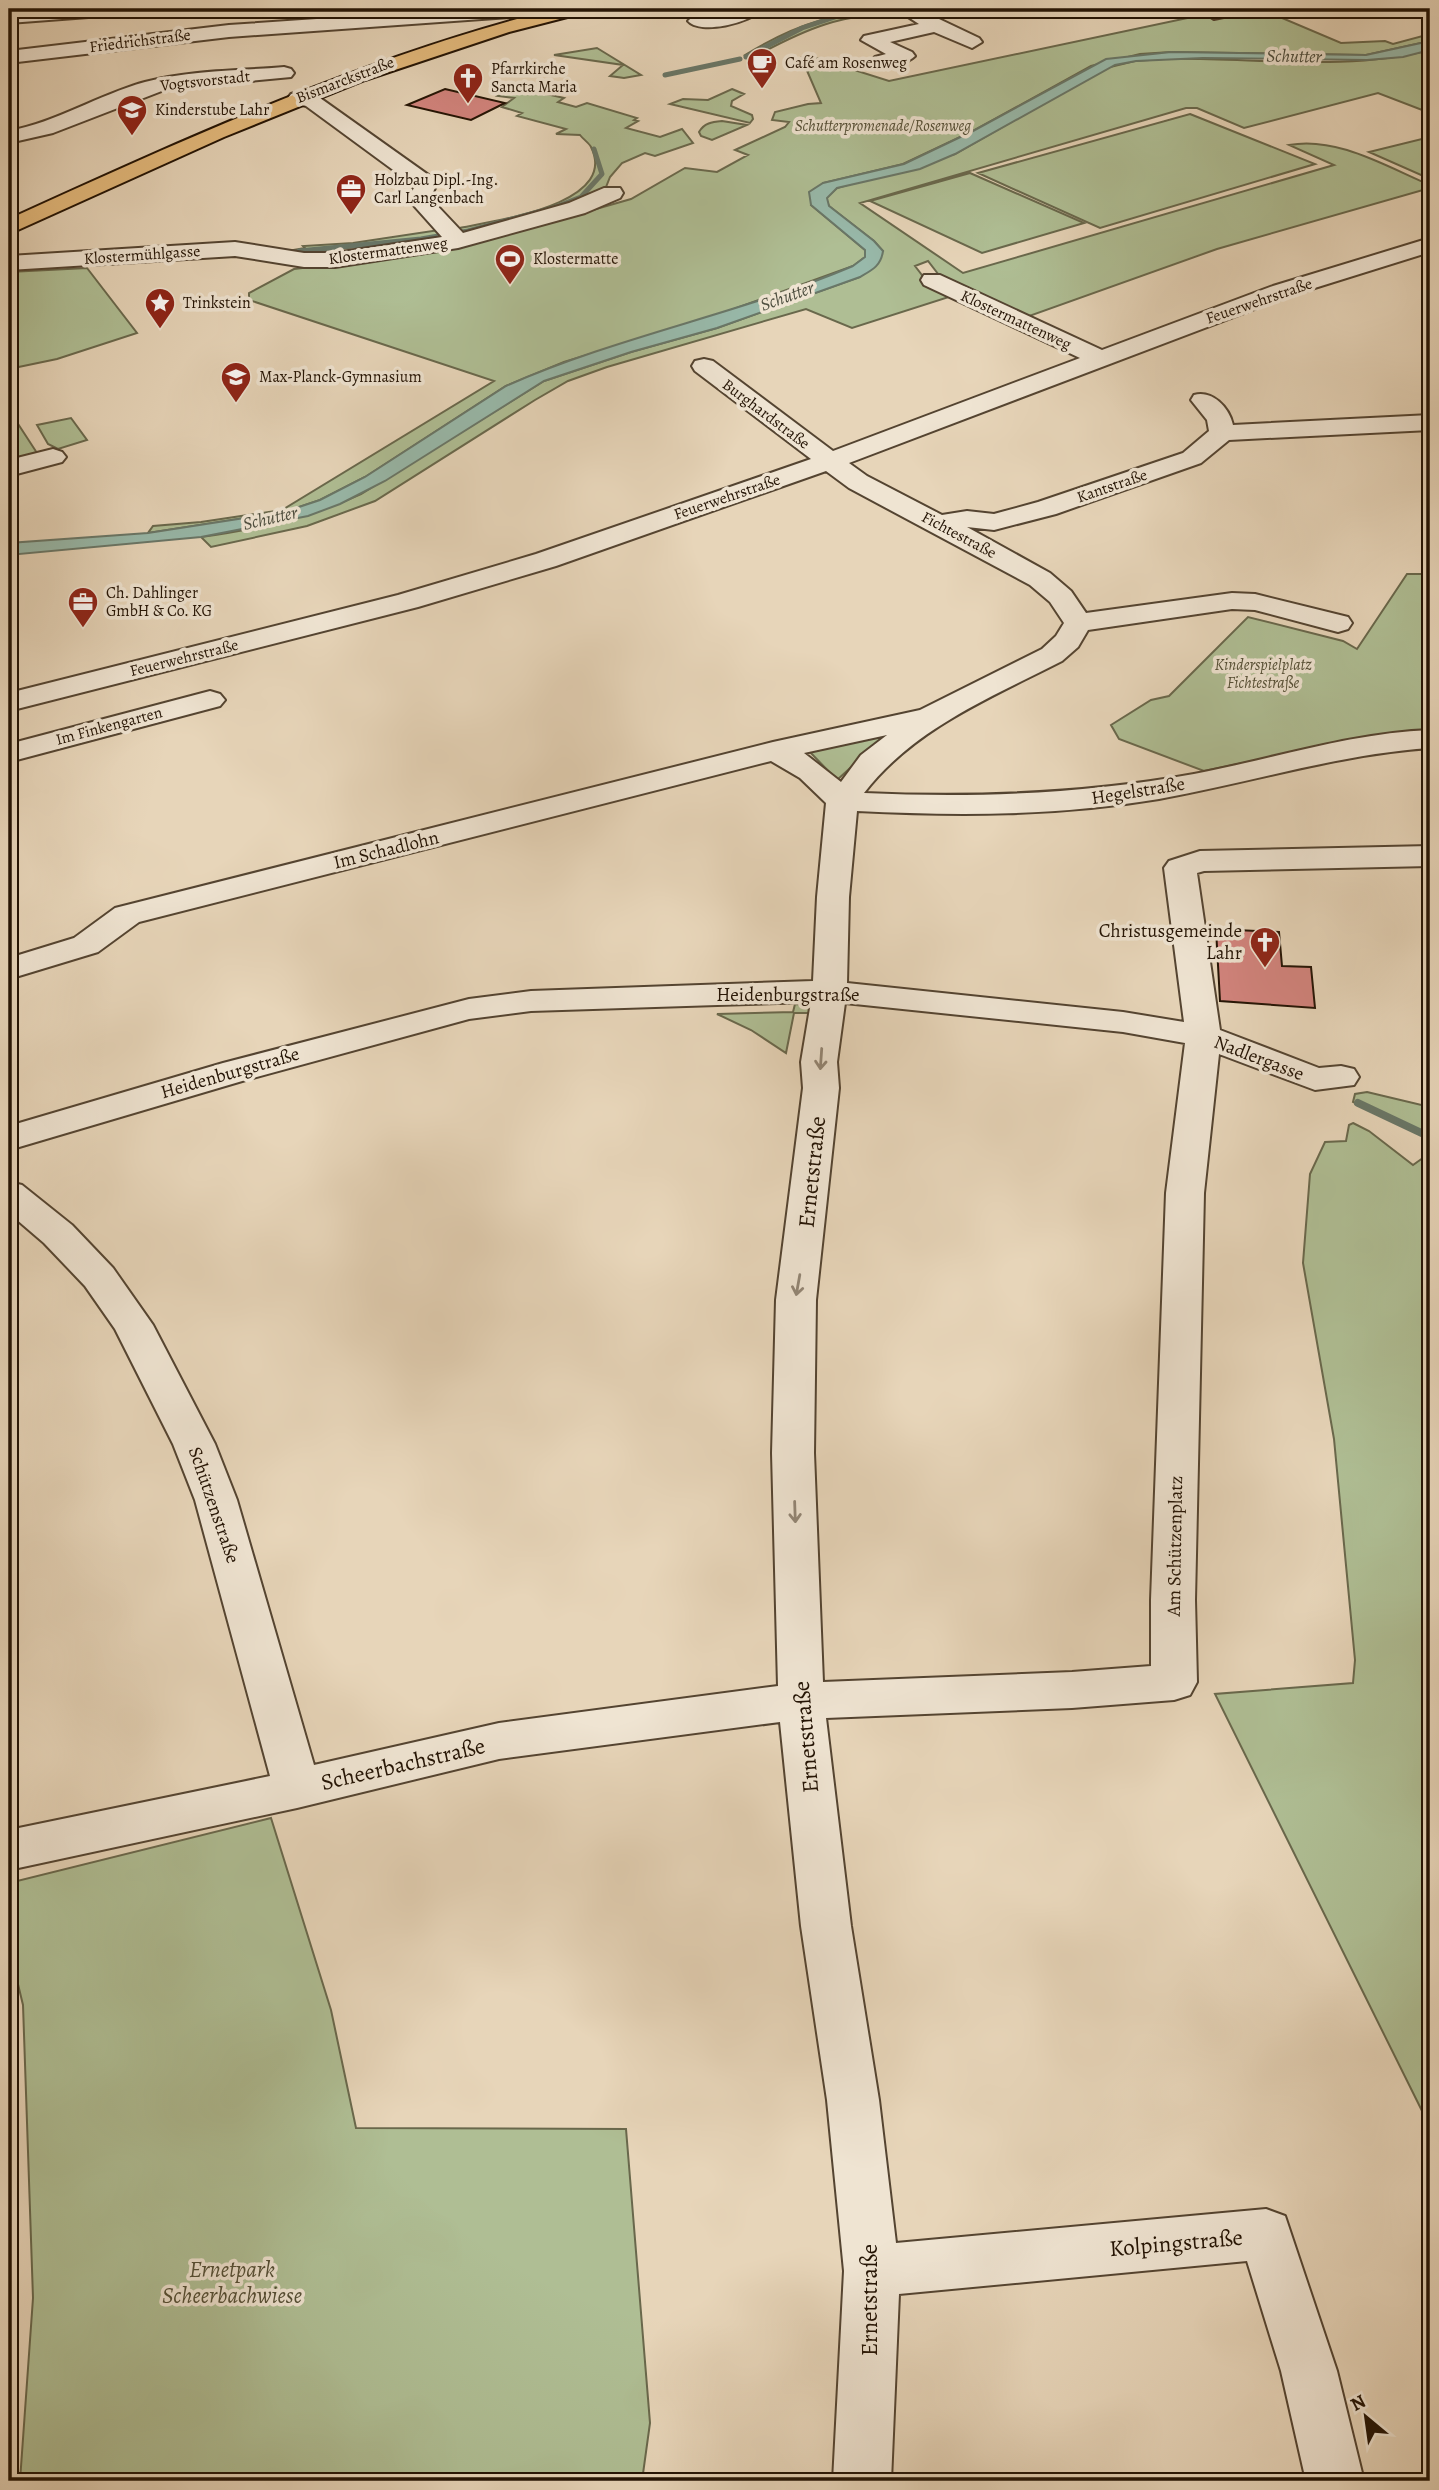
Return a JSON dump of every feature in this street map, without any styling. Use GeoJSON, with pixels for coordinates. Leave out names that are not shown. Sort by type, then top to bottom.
{"type":"FeatureCollection","features":[{"type":"Feature","properties":{"kind":"main road","name":"Bismarckstraße"},"geometry":{"type":"LineString","coordinates":[[9,227],[323,88],[532,15],[576,9]]}},
{"type":"Feature","properties":{"kind":"street"},"geometry":{"type":"LineString","coordinates":[[9,17],[116,9]]}},
{"type":"Feature","properties":{"kind":"street"},"geometry":{"type":"LineString","coordinates":[[698,21],[737,18],[753,9]]}},
{"type":"Feature","properties":{"kind":"street"},"geometry":{"type":"LineString","coordinates":[[1214,13],[1237,9]]}},
{"type":"Feature","properties":{"kind":"street","name":"Friedrichstraße"},"geometry":{"type":"LineString","coordinates":[[9,57],[229,31],[487,10],[532,15]]}},
{"type":"Feature","properties":{"kind":"street"},"geometry":{"type":"LineString","coordinates":[[909,11],[972,42]]}},
{"type":"Feature","properties":{"kind":"street","name":"Friedrichstraße"},"geometry":{"type":"LineString","coordinates":[[440,15],[532,15]]}},
{"type":"Feature","properties":{"kind":"street","name":"Friedrichstraße"},"geometry":{"type":"LineString","coordinates":[[440,15],[471,19],[479,23],[480,27],[468,37]]}},
{"type":"Feature","properties":{"kind":"street"},"geometry":{"type":"LineString","coordinates":[[882,61],[905,56],[861,40],[936,26]]}},
{"type":"Feature","properties":{"kind":"street"},"geometry":{"type":"LineString","coordinates":[[229,31],[284,73],[323,88]]}},
{"type":"Feature","properties":{"kind":"street","name":"Vogtsvorstadt"},"geometry":{"type":"LineString","coordinates":[[9,137],[40,131],[149,87],[284,73]]}},
{"type":"Feature","properties":{"kind":"street","name":"Klostermattenweg"},"geometry":{"type":"LineString","coordinates":[[298,98],[313,102],[426,184],[419,199],[448,230]]}},
{"type":"Feature","properties":{"kind":"street","name":"Klostermattenweg"},"geometry":{"type":"LineString","coordinates":[[276,256],[335,260],[448,230],[578,208],[612,193]]}},
{"type":"Feature","properties":{"kind":"street","name":"Feuerwehrstraße"},"geometry":{"type":"LineString","coordinates":[[9,702],[408,601],[547,560],[828,461],[1281,290],[1430,245]]}},
{"type":"Feature","properties":{"kind":"street","name":"Klostermühlgasse"},"geometry":{"type":"LineString","coordinates":[[9,263],[235,249],[276,256]]}},
{"type":"Feature","properties":{"kind":"street","name":"Klostermattenweg"},"geometry":{"type":"LineString","coordinates":[[932,280],[1101,359]]}},
{"type":"Feature","properties":{"kind":"street","name":"Burghardstraße"},"geometry":{"type":"LineString","coordinates":[[704,366],[828,461]]}},
{"type":"Feature","properties":{"kind":"street"},"geometry":{"type":"LineString","coordinates":[[1203,400],[1219,419],[1222,433],[1430,422]]}},
{"type":"Feature","properties":{"kind":"street","name":"Kantstraße"},"geometry":{"type":"LineString","coordinates":[[939,523],[967,519],[993,522],[1047,508],[1192,458],[1222,433]]}},
{"type":"Feature","properties":{"kind":"street"},"geometry":{"type":"LineString","coordinates":[[9,468],[53,457]]}},
{"type":"Feature","properties":{"kind":"street","name":"Fichtestraße"},"geometry":{"type":"LineString","coordinates":[[828,461],[858,482],[969,538],[1040,579],[1061,597],[1078,623]]}},
{"type":"Feature","properties":{"kind":"street","name":"Kantstraße"},"geometry":{"type":"LineString","coordinates":[[969,538],[981,534],[993,522]]}},
{"type":"Feature","properties":{"kind":"street"},"geometry":{"type":"LineString","coordinates":[[830,991],[833,897],[842,801],[872,762],[930,717],[1052,655],[1068,641],[1078,623],[1232,601],[1255,602],[1338,623]]}},
{"type":"Feature","properties":{"kind":"street","name":"Im Finkengarten"},"geometry":{"type":"LineString","coordinates":[[9,753],[210,700]]}},
{"type":"Feature","properties":{"kind":"street"},"geometry":{"type":"LineString","coordinates":[[773,751],[930,717]]}},
{"type":"Feature","properties":{"kind":"street","name":"Hegelstraße"},"geometry":{"type":"LineString","coordinates":[[842,801],[979,806],[1074,801],[1131,794],[1393,741],[1430,739]]}},
{"type":"Feature","properties":{"kind":"street"},"geometry":{"type":"LineString","coordinates":[[773,751],[794,758],[814,771],[842,801]]}},
{"type":"Feature","properties":{"kind":"street","name":"Im Schadlohn"},"geometry":{"type":"LineString","coordinates":[[9,970],[86,945],[127,915],[773,751]]}},
{"type":"Feature","properties":{"kind":"street"},"geometry":{"type":"LineString","coordinates":[[1203,1036],[1180,868],[1199,860],[1430,856]]}},
{"type":"Feature","properties":{"kind":"street","name":"Heidenburgstraße"},"geometry":{"type":"LineString","coordinates":[[9,1138],[236,1071],[469,1009],[531,1001],[830,991],[1123,1022],[1203,1036]]}},
{"type":"Feature","properties":{"kind":"street","name":"Ernetstraße"},"geometry":{"type":"LineString","coordinates":[[830,991],[819,1062],[821,1088],[796,1300],[793,1453],[801,1701],[827,1927],[853,2099],[873,2271],[862,2481]]}},
{"type":"Feature","properties":{"kind":"street","name":"Nadlergasse"},"geometry":{"type":"LineString","coordinates":[[1203,1036],[1328,1078]]}},
{"type":"Feature","properties":{"kind":"street","name":"Am Schützenplatz"},"geometry":{"type":"LineString","coordinates":[[801,1701],[1072,1690],[1174,1682],[1185,1193],[1203,1036]]}},
{"type":"Feature","properties":{"kind":"street","name":"Schützenstraße"},"geometry":{"type":"LineString","coordinates":[[9,1194],[58,1234],[99,1277],[133,1325],[194,1444],[216,1500],[297,1789]]}},
{"type":"Feature","properties":{"kind":"street","name":"Scheerbachstraße"},"geometry":{"type":"LineString","coordinates":[[9,1850],[297,1789],[499,1741],[801,1701]]}},
{"type":"Feature","properties":{"kind":"street","name":"Kolpingstraße"},"geometry":{"type":"LineString","coordinates":[[873,2271],[1266,2234],[1309,2371],[1335,2481]]}},
{"type":"Feature","properties":{"kind":"green space"},"geometry":{"type":"Polygon","coordinates":[[[900,9],[906,13],[844,19],[790,38],[752,58],[745,55],[783,34],[819,21],[857,13],[900,9]]]}},
{"type":"Feature","properties":{"kind":"green space","name":"Schutterpromenade/Rosenweg"},"geometry":{"type":"Polygon","coordinates":[[[1230,9],[1261,9],[1341,43],[1385,41],[1393,44],[1430,34],[1430,41],[1366,55],[1171,52],[1140,54],[1091,66],[973,131],[903,164],[823,183],[811,205],[865,250],[865,257],[853,266],[706,319],[564,362],[506,386],[365,477],[320,500],[284,512],[148,533],[153,526],[282,510],[494,381],[249,300],[249,293],[294,269],[411,255],[631,199],[685,168],[717,172],[748,155],[735,150],[785,127],[789,122],[772,120],[775,112],[821,103],[805,66],[809,63],[795,59],[810,56],[889,81],[1230,9]]]}},
{"type":"Feature","properties":{"kind":"green space"},"geometry":{"type":"Polygon","coordinates":[[[597,48],[641,75],[624,78],[610,76],[623,65],[554,55],[597,48]]]}},
{"type":"Feature","properties":{"kind":"green space"},"geometry":{"type":"Polygon","coordinates":[[[1430,50],[1430,113],[1378,93],[1244,128],[1197,108],[1186,108],[860,203],[963,273],[1334,165],[1289,145],[1307,143],[1343,149],[1397,170],[1430,185],[1430,188],[1217,249],[1021,319],[942,279],[928,261],[915,266],[925,279],[952,296],[852,328],[806,309],[607,367],[568,381],[535,400],[375,501],[307,526],[211,547],[201,537],[283,522],[322,510],[361,494],[544,381],[631,352],[717,328],[860,277],[883,251],[829,206],[826,198],[837,188],[955,154],[1106,68],[1135,61],[1164,59],[1331,62],[1397,57],[1430,50]]]}},
{"type":"Feature","properties":{"kind":"green space"},"geometry":{"type":"Polygon","coordinates":[[[516,87],[564,98],[558,102],[576,107],[587,103],[637,118],[634,120],[638,121],[626,128],[660,137],[682,129],[693,143],[655,156],[645,153],[622,163],[610,177],[604,192],[585,203],[462,237],[455,229],[521,215],[570,197],[587,184],[595,167],[591,147],[580,135],[556,134],[566,129],[517,116],[522,113],[502,107],[514,98],[498,96],[516,87]]]}},
{"type":"Feature","properties":{"kind":"green space"},"geometry":{"type":"Polygon","coordinates":[[[732,89],[744,94],[732,101],[731,106],[752,115],[750,123],[670,104],[683,99],[708,100],[732,89]]]}},
{"type":"Feature","properties":{"kind":"green space"},"geometry":{"type":"Polygon","coordinates":[[[1190,114],[1315,164],[1100,228],[978,173],[1190,114]]]}},
{"type":"Feature","properties":{"kind":"green space"},"geometry":{"type":"Polygon","coordinates":[[[722,121],[747,125],[712,140],[701,136],[699,132],[703,127],[722,121]]]}},
{"type":"Feature","properties":{"kind":"green space"},"geometry":{"type":"Polygon","coordinates":[[[1430,137],[1430,179],[1369,152],[1430,137]]]}},
{"type":"Feature","properties":{"kind":"green space"},"geometry":{"type":"Polygon","coordinates":[[[970,173],[1084,223],[982,253],[870,201],[970,173]]]}},
{"type":"Feature","properties":{"kind":"green space"},"geometry":{"type":"Polygon","coordinates":[[[439,230],[447,237],[294,254],[293,250],[305,248],[303,246],[353,243],[439,230]]]}},
{"type":"Feature","properties":{"kind":"green space"},"geometry":{"type":"Polygon","coordinates":[[[87,268],[137,333],[57,359],[9,369],[9,272],[87,268]]]}},
{"type":"Feature","properties":{"kind":"green space"},"geometry":{"type":"Polygon","coordinates":[[[9,410],[39,456],[16,461],[9,454],[9,410]]]}},
{"type":"Feature","properties":{"kind":"green space"},"geometry":{"type":"Polygon","coordinates":[[[71,418],[87,440],[58,449],[48,444],[37,425],[71,418]]]}},
{"type":"Feature","properties":{"kind":"green space","name":"Kinderspielplatz Fichtestraße"},"geometry":{"type":"Polygon","coordinates":[[[1407,574],[1430,574],[1430,734],[1368,737],[1204,771],[1119,739],[1111,725],[1151,700],[1169,696],[1248,617],[1343,641],[1357,649],[1407,574]]]}},
{"type":"Feature","properties":{"kind":"green space"},"geometry":{"type":"Polygon","coordinates":[[[874,736],[882,739],[837,780],[808,750],[874,736]]]}},
{"type":"Feature","properties":{"kind":"green space"},"geometry":{"type":"Polygon","coordinates":[[[795,1004],[809,1005],[810,1013],[794,1013],[786,1053],[751,1030],[717,1014],[793,1012],[795,1004]]]}},
{"type":"Feature","properties":{"kind":"green space"},"geometry":{"type":"Polygon","coordinates":[[[1367,1092],[1430,1107],[1430,1136],[1353,1102],[1355,1094],[1367,1092]]]}},
{"type":"Feature","properties":{"kind":"green space"},"geometry":{"type":"Polygon","coordinates":[[[1353,1123],[1369,1131],[1413,1165],[1427,1155],[1430,1156],[1430,2127],[1215,1694],[1353,1683],[1355,1660],[1334,1439],[1303,1263],[1310,1174],[1325,1142],[1346,1141],[1349,1125],[1353,1123]]]}},
{"type":"Feature","properties":{"kind":"green space","name":"Ernetpark Scheerbachwiese"},"geometry":{"type":"Polygon","coordinates":[[[271,1818],[331,2010],[356,2128],[626,2129],[650,2423],[642,2481],[20,2481],[33,2298],[23,2005],[9,1947],[9,1883],[271,1818]]]}},
{"type":"Feature","properties":{"kind":"water","name":"Schutter"},"geometry":{"type":"Polygon","coordinates":[[[1430,41],[1430,50],[1403,57],[1367,60],[1203,58],[1136,61],[1115,65],[955,154],[920,169],[837,188],[827,198],[829,206],[883,251],[878,264],[860,277],[717,328],[631,352],[544,381],[385,481],[340,504],[308,516],[201,537],[9,555],[9,543],[148,533],[284,512],[320,500],[365,477],[506,386],[548,368],[767,298],[853,266],[865,257],[865,250],[811,205],[809,192],[823,183],[904,164],[973,131],[1106,59],[1171,52],[1366,55],[1430,41]]]}},
{"type":"Feature","properties":{"kind":"building","name":"Pfarrkirche Sancta Maria"},"geometry":{"type":"Polygon","coordinates":[[[445,89],[505,103],[471,120],[407,105],[445,89]]]}},
{"type":"Feature","properties":{"kind":"building","name":"Christusgemeinde Lahr"},"geometry":{"type":"Polygon","coordinates":[[[1216,929],[1279,932],[1282,966],[1311,967],[1315,1008],[1220,1001],[1216,929]]]}},
{"type":"Feature","properties":{"kind":"waterway"},"geometry":{"type":"LineString","coordinates":[[746,57],[802,28],[838,16],[933,9]]}},
{"type":"Feature","properties":{"kind":"waterway"},"geometry":{"type":"LineString","coordinates":[[665,75],[740,59]]}},
{"type":"Feature","properties":{"kind":"waterway"},"geometry":{"type":"LineString","coordinates":[[299,251],[421,239],[468,231],[553,208],[581,197],[602,174],[594,149]]}},
{"type":"Feature","properties":{"kind":"waterway"},"geometry":{"type":"LineString","coordinates":[[1358,1103],[1430,1137]]}},
{"type":"Feature","properties":{"kind":"place","name":"Café am Rosenweg"},"geometry":{"type":"Point","coordinates":[762,90]}},
{"type":"Feature","properties":{"kind":"place","name":"Pfarrkirche Sancta Maria"},"geometry":{"type":"Point","coordinates":[468,105]}},
{"type":"Feature","properties":{"kind":"place","name":"Kinderstube Lahr"},"geometry":{"type":"Point","coordinates":[132,137]}},
{"type":"Feature","properties":{"kind":"place","name":"Holzbau Dipl.-Ing. Carl Langenbach"},"geometry":{"type":"Point","coordinates":[351,216]}},
{"type":"Feature","properties":{"kind":"place","name":"Klostermatte"},"geometry":{"type":"Point","coordinates":[510,286]}},
{"type":"Feature","properties":{"kind":"place","name":"Trinkstein"},"geometry":{"type":"Point","coordinates":[160,330]}},
{"type":"Feature","properties":{"kind":"place","name":"Max-Planck-Gymnasium"},"geometry":{"type":"Point","coordinates":[236,404]}},
{"type":"Feature","properties":{"kind":"place","name":"Ch. Dahlinger GmbH & Co. KG"},"geometry":{"type":"Point","coordinates":[83,629]}},
{"type":"Feature","properties":{"kind":"place","name":"Christusgemeinde Lahr"},"geometry":{"type":"Point","coordinates":[1265,969]}}]}
